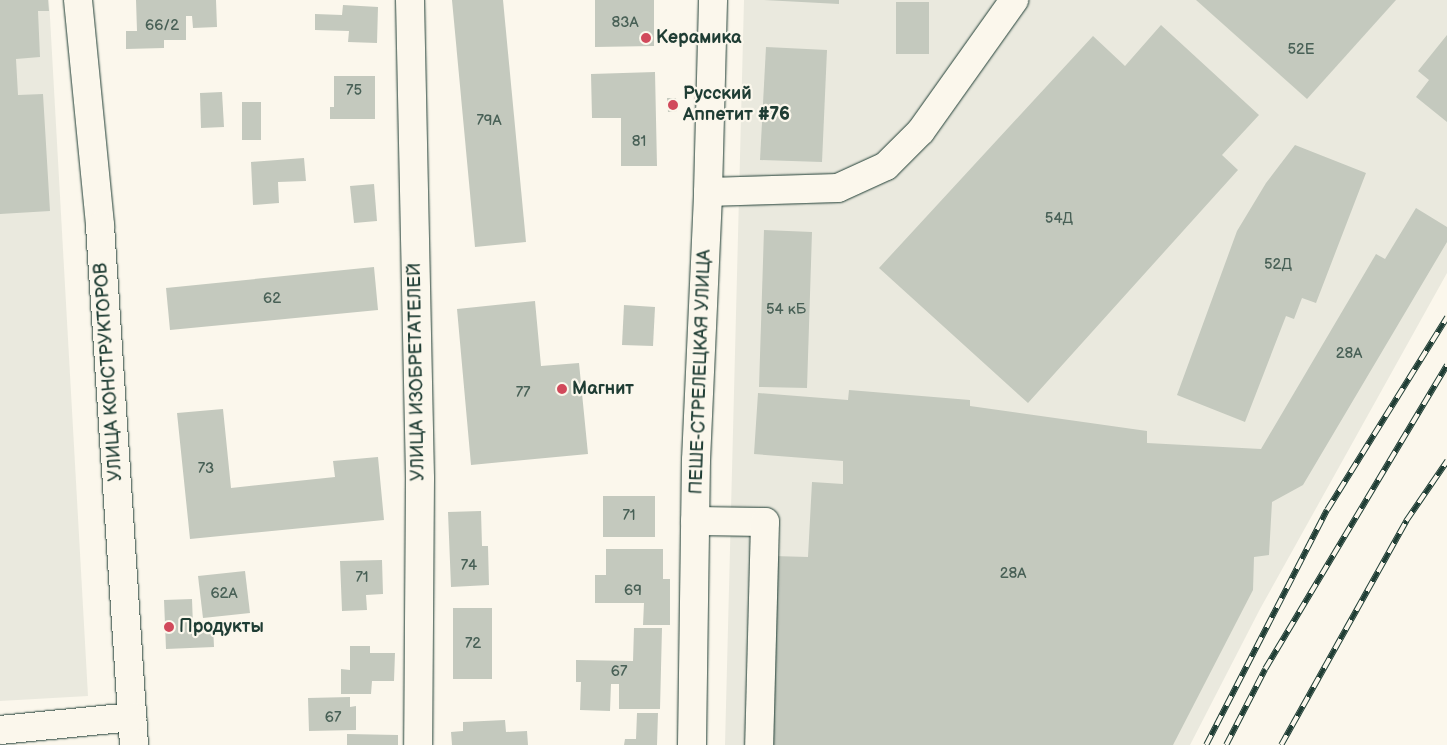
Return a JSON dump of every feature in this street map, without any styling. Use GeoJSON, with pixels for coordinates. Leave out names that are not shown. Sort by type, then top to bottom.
{"type":"FeatureCollection","features":[{"type":"Feature","properties":{"kind":"street","name":"УЛИЦА КОНСТРУКТОРОВ"},"geometry":{"type":"LineString","coordinates":[[78,0],[100,226],[134,745]]}},
{"type":"Feature","properties":{"kind":"street","name":"УЛИЦА ИЗОБРЕТАТЕЛЕЙ"},"geometry":{"type":"LineString","coordinates":[[410,0],[420,479],[418,745]]}},
{"type":"Feature","properties":{"kind":"street","name":"ПЕШЕ-СТРЕЛЕЦКАЯ УЛИЦА"},"geometry":{"type":"LineString","coordinates":[[692,745],[696,460],[708,192],[713,0]]}},
{"type":"Feature","properties":{"kind":"street"},"geometry":{"type":"LineString","coordinates":[[708,192],[838,188],[886,166],[921,131],[1014,0]]}},
{"type":"Feature","properties":{"kind":"street"},"geometry":{"type":"LineString","coordinates":[[695,521],[765,522],[759,745]]}},
{"type":"Feature","properties":{"kind":"street"},"geometry":{"type":"LineString","coordinates":[[0,730],[48,735],[132,717]]}},
{"type":"Feature","properties":{"kind":"shaded area"},"geometry":{"type":"Polygon","coordinates":[[[0,0],[49,0],[88,696],[0,701],[0,0]]]}},
{"type":"Feature","properties":{"kind":"shaded area"},"geometry":{"type":"Polygon","coordinates":[[[744,0],[1447,0],[1447,273],[1260,609],[1190,745],[725,745],[744,0]]]}},
{"type":"Feature","properties":{"kind":"building"},"geometry":{"type":"Polygon","coordinates":[[[0,0],[48,0],[49,11],[38,11],[40,57],[16,59],[18,95],[43,94],[50,211],[0,214],[0,0]]]}},
{"type":"Feature","properties":{"kind":"building"},"geometry":{"type":"Polygon","coordinates":[[[136,0],[216,0],[217,27],[193,28],[192,16],[186,16],[186,40],[164,40],[164,48],[126,49],[126,31],[137,31],[136,0]]]}},
{"type":"Feature","properties":{"kind":"building"},"geometry":{"type":"Polygon","coordinates":[[[452,0],[503,0],[526,242],[475,247],[452,0]]]}},
{"type":"Feature","properties":{"kind":"building"},"geometry":{"type":"Polygon","coordinates":[[[595,0],[654,0],[654,46],[595,47],[595,0]]]}},
{"type":"Feature","properties":{"kind":"building"},"geometry":{"type":"Polygon","coordinates":[[[764,0],[839,0],[839,4],[764,0]]]}},
{"type":"Feature","properties":{"kind":"building"},"geometry":{"type":"Polygon","coordinates":[[[1196,0],[1396,0],[1307,99],[1196,0]]]}},
{"type":"Feature","properties":{"kind":"building"},"geometry":{"type":"Polygon","coordinates":[[[896,2],[929,2],[929,54],[896,54],[896,2]]]}},
{"type":"Feature","properties":{"kind":"building"},"geometry":{"type":"Polygon","coordinates":[[[343,5],[378,7],[377,43],[348,42],[349,31],[315,30],[315,14],[342,15],[343,5]]]}},
{"type":"Feature","properties":{"kind":"building"},"geometry":{"type":"Polygon","coordinates":[[[1161,25],[1259,115],[1222,155],[1238,170],[1028,403],[879,268],[1093,36],[1125,66],[1161,25]]]}},
{"type":"Feature","properties":{"kind":"building"},"geometry":{"type":"Polygon","coordinates":[[[1447,35],[1447,122],[1416,97],[1429,80],[1418,71],[1447,35]]]}},
{"type":"Feature","properties":{"kind":"building"},"geometry":{"type":"Polygon","coordinates":[[[766,47],[827,50],[822,162],[760,160],[766,47]]]}},
{"type":"Feature","properties":{"kind":"building"},"geometry":{"type":"Polygon","coordinates":[[[655,72],[657,166],[621,166],[621,118],[592,118],[591,74],[655,72]]]}},
{"type":"Feature","properties":{"kind":"building"},"geometry":{"type":"Polygon","coordinates":[[[334,76],[375,76],[375,119],[330,119],[330,107],[334,107],[334,76]]]}},
{"type":"Feature","properties":{"kind":"building"},"geometry":{"type":"Polygon","coordinates":[[[222,92],[224,127],[201,128],[200,93],[222,92]]]}},
{"type":"Feature","properties":{"kind":"building"},"geometry":{"type":"Polygon","coordinates":[[[667,98],[676,98],[677,111],[668,112],[667,98]]]}},
{"type":"Feature","properties":{"kind":"building"},"geometry":{"type":"Polygon","coordinates":[[[242,102],[261,102],[261,140],[242,140],[242,102]]]}},
{"type":"Feature","properties":{"kind":"building"},"geometry":{"type":"Polygon","coordinates":[[[1295,145],[1366,173],[1316,303],[1302,298],[1294,319],[1286,316],[1245,422],[1177,395],[1237,231],[1266,183],[1295,145]]]}},
{"type":"Feature","properties":{"kind":"building"},"geometry":{"type":"Polygon","coordinates":[[[304,158],[306,181],[278,182],[279,203],[253,205],[251,162],[304,158]]]}},
{"type":"Feature","properties":{"kind":"building"},"geometry":{"type":"Polygon","coordinates":[[[374,184],[377,221],[354,223],[350,186],[374,184]]]}},
{"type":"Feature","properties":{"kind":"building"},"geometry":{"type":"Polygon","coordinates":[[[1416,208],[1447,227],[1447,242],[1303,485],[1272,502],[1269,555],[1254,557],[1253,590],[1173,745],[765,745],[773,556],[808,557],[812,482],[843,484],[843,461],[754,454],[758,393],[848,400],[849,390],[970,400],[970,406],[1147,431],[1147,443],[1261,449],[1376,254],[1385,259],[1416,208]]]}},
{"type":"Feature","properties":{"kind":"building"},"geometry":{"type":"Polygon","coordinates":[[[764,230],[812,232],[807,388],[759,387],[764,230]]]}},
{"type":"Feature","properties":{"kind":"building"},"geometry":{"type":"Polygon","coordinates":[[[374,267],[378,310],[170,330],[166,288],[374,267]]]}},
{"type":"Feature","properties":{"kind":"building"},"geometry":{"type":"Polygon","coordinates":[[[535,301],[541,366],[579,363],[588,454],[471,465],[457,309],[535,301]]]}},
{"type":"Feature","properties":{"kind":"building"},"geometry":{"type":"Polygon","coordinates":[[[624,305],[655,307],[653,346],[622,345],[624,305]]]}},
{"type":"Feature","properties":{"kind":"building"},"geometry":{"type":"Polygon","coordinates":[[[223,409],[231,488],[335,477],[333,461],[378,457],[384,520],[190,539],[177,413],[223,409]]]}},
{"type":"Feature","properties":{"kind":"building"},"geometry":{"type":"Polygon","coordinates":[[[603,496],[655,496],[655,537],[603,537],[603,496]]]}},
{"type":"Feature","properties":{"kind":"building"},"geometry":{"type":"Polygon","coordinates":[[[481,511],[482,546],[488,546],[489,585],[451,587],[448,512],[481,511]]]}},
{"type":"Feature","properties":{"kind":"building"},"geometry":{"type":"Polygon","coordinates":[[[606,549],[663,549],[663,579],[670,579],[670,625],[643,625],[644,603],[595,603],[595,575],[606,575],[606,549]]]}},
{"type":"Feature","properties":{"kind":"building"},"geometry":{"type":"Polygon","coordinates":[[[382,560],[383,594],[366,595],[367,610],[342,611],[340,561],[382,560]]]}},
{"type":"Feature","properties":{"kind":"building"},"geometry":{"type":"Polygon","coordinates":[[[245,571],[250,613],[203,618],[198,576],[245,571]]]}},
{"type":"Feature","properties":{"kind":"building"},"geometry":{"type":"Polygon","coordinates":[[[192,599],[193,626],[213,625],[214,647],[166,649],[164,600],[192,599]]]}},
{"type":"Feature","properties":{"kind":"building"},"geometry":{"type":"Polygon","coordinates":[[[453,608],[492,608],[492,679],[453,679],[453,608]]]}},
{"type":"Feature","properties":{"kind":"building"},"geometry":{"type":"Polygon","coordinates":[[[634,628],[662,628],[660,709],[619,709],[619,684],[611,684],[610,711],[580,710],[581,682],[576,682],[576,660],[633,661],[634,628]]]}},
{"type":"Feature","properties":{"kind":"building"},"geometry":{"type":"Polygon","coordinates":[[[350,646],[370,646],[370,653],[395,653],[394,681],[372,681],[371,694],[341,694],[341,669],[350,670],[350,646]]]}},
{"type":"Feature","properties":{"kind":"building"},"geometry":{"type":"Polygon","coordinates":[[[350,697],[350,707],[356,706],[356,730],[309,731],[308,698],[350,697]]]}},
{"type":"Feature","properties":{"kind":"building"},"geometry":{"type":"Polygon","coordinates":[[[637,713],[658,713],[657,745],[624,745],[625,739],[636,739],[637,713]]]}},
{"type":"Feature","properties":{"kind":"building"},"geometry":{"type":"Polygon","coordinates":[[[505,720],[506,732],[527,731],[528,745],[452,745],[451,732],[463,731],[463,722],[505,720]]]}},
{"type":"Feature","properties":{"kind":"building"},"geometry":{"type":"Polygon","coordinates":[[[347,734],[398,735],[398,745],[347,745],[347,734]]]}},
{"type":"Feature","properties":{"kind":"railway"},"geometry":{"type":"LineString","coordinates":[[1206,745],[1327,510],[1447,317]]}},
{"type":"Feature","properties":{"kind":"railway"},"geometry":{"type":"LineString","coordinates":[[1226,745],[1265,669],[1447,365]]}},
{"type":"Feature","properties":{"kind":"railway"},"geometry":{"type":"LineString","coordinates":[[1281,745],[1406,521],[1447,461]]}},
{"type":"Feature","properties":{"kind":"place","name":"Керамика"},"geometry":{"type":"Point","coordinates":[646,38]}},
{"type":"Feature","properties":{"kind":"place","name":"Русский Аппетит #76"},"geometry":{"type":"Point","coordinates":[673,105]}},
{"type":"Feature","properties":{"kind":"place","name":"Магнит"},"geometry":{"type":"Point","coordinates":[562,389]}},
{"type":"Feature","properties":{"kind":"place","name":"Продукты"},"geometry":{"type":"Point","coordinates":[169,627]}}]}
